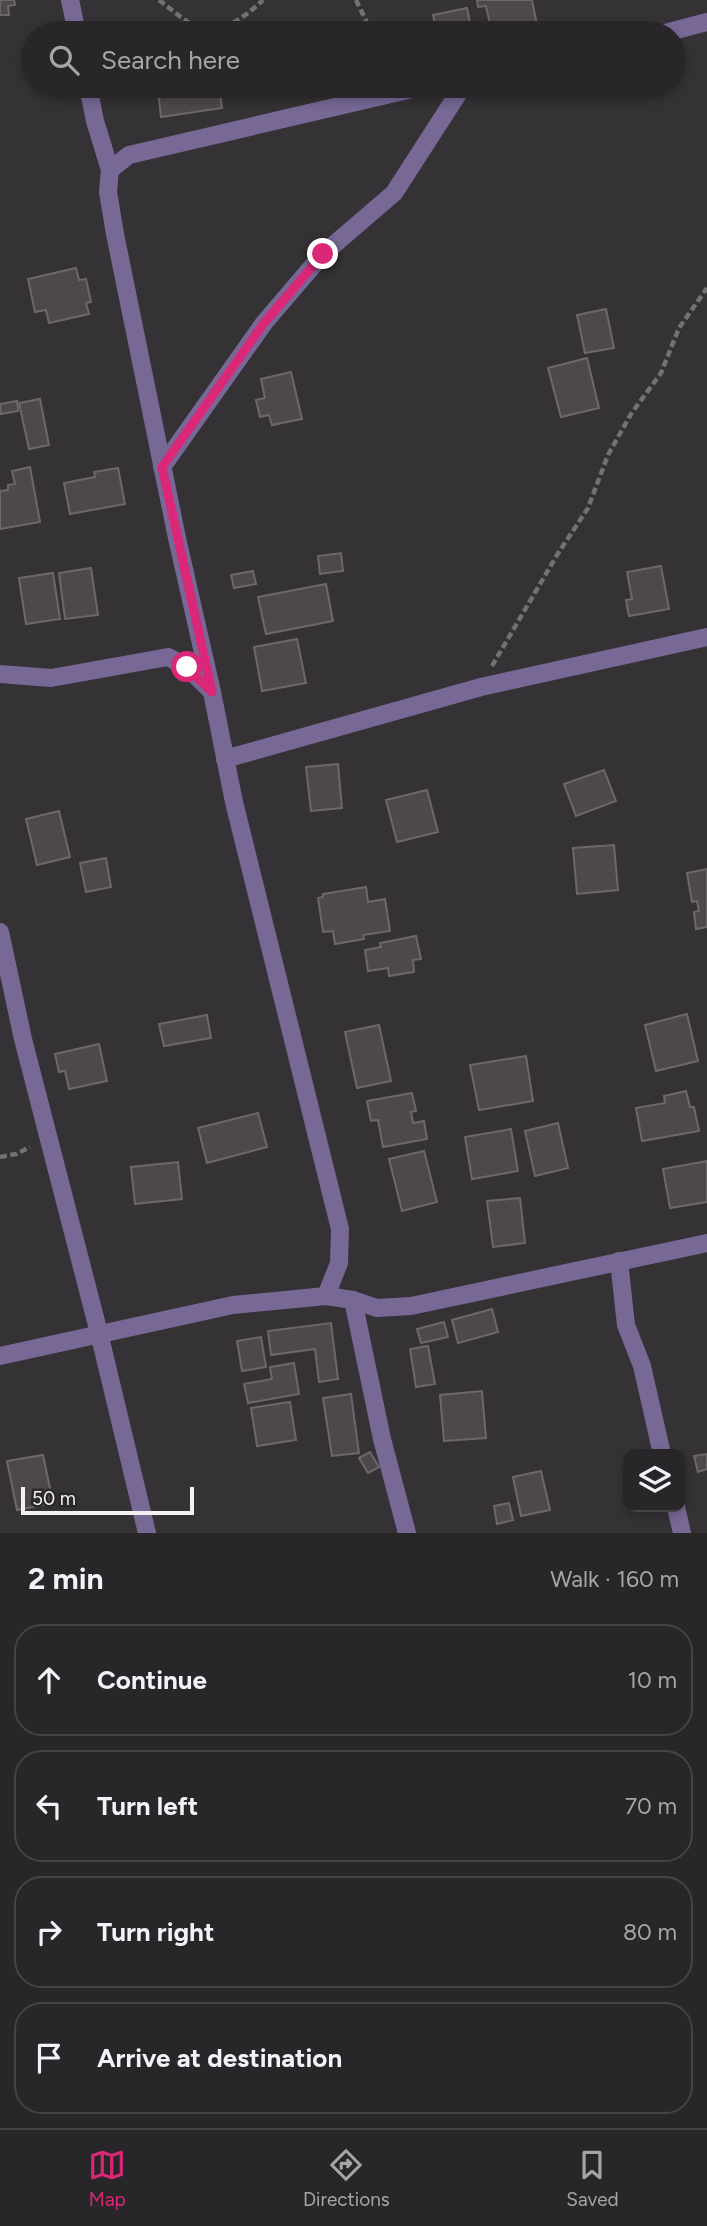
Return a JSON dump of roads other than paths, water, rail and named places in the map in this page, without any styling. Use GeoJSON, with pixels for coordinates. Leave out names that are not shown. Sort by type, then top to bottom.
{"type":"FeatureCollection","features":[{"type":"Feature","properties":{"kind":"street"},"geometry":{"type":"LineString","coordinates":[[70,0],[74,21]]}},
{"type":"Feature","properties":{"kind":"street"},"geometry":{"type":"LineString","coordinates":[[686,27],[707,9]]}},
{"type":"Feature","properties":{"kind":"street"},"geometry":{"type":"LineString","coordinates":[[686,28],[707,22]]}},
{"type":"Feature","properties":{"kind":"street"},"geometry":{"type":"LineString","coordinates":[[90,98],[110,170],[108,192],[115,234],[225,759],[340,1229],[339,1263],[326,1296]]}},
{"type":"Feature","properties":{"kind":"street"},"geometry":{"type":"LineString","coordinates":[[110,170],[129,155],[374,98]]}},
{"type":"Feature","properties":{"kind":"street"},"geometry":{"type":"LineString","coordinates":[[162,467],[264,323],[323,254],[394,193],[455,98]]}},
{"type":"Feature","properties":{"kind":"street"},"geometry":{"type":"LineString","coordinates":[[225,759],[481,687],[707,636]]}},
{"type":"Feature","properties":{"kind":"street"},"geometry":{"type":"LineString","coordinates":[[0,674],[51,678],[168,657],[187,667],[212,692]]}},
{"type":"Feature","properties":{"kind":"street"},"geometry":{"type":"LineString","coordinates":[[0,932],[23,1039],[50,1137],[147,1533]]}},
{"type":"Feature","properties":{"kind":"street"},"geometry":{"type":"LineString","coordinates":[[0,1356],[233,1305],[326,1296],[353,1300],[377,1308],[411,1306],[707,1243]]}},
{"type":"Feature","properties":{"kind":"street"},"geometry":{"type":"LineString","coordinates":[[619,1261],[626,1325],[642,1366],[661,1449]]}},
{"type":"Feature","properties":{"kind":"street"},"geometry":{"type":"LineString","coordinates":[[353,1300],[382,1439],[407,1533]]}},
{"type":"Feature","properties":{"kind":"street"},"geometry":{"type":"LineString","coordinates":[[677,1512],[682,1533]]}}]}
